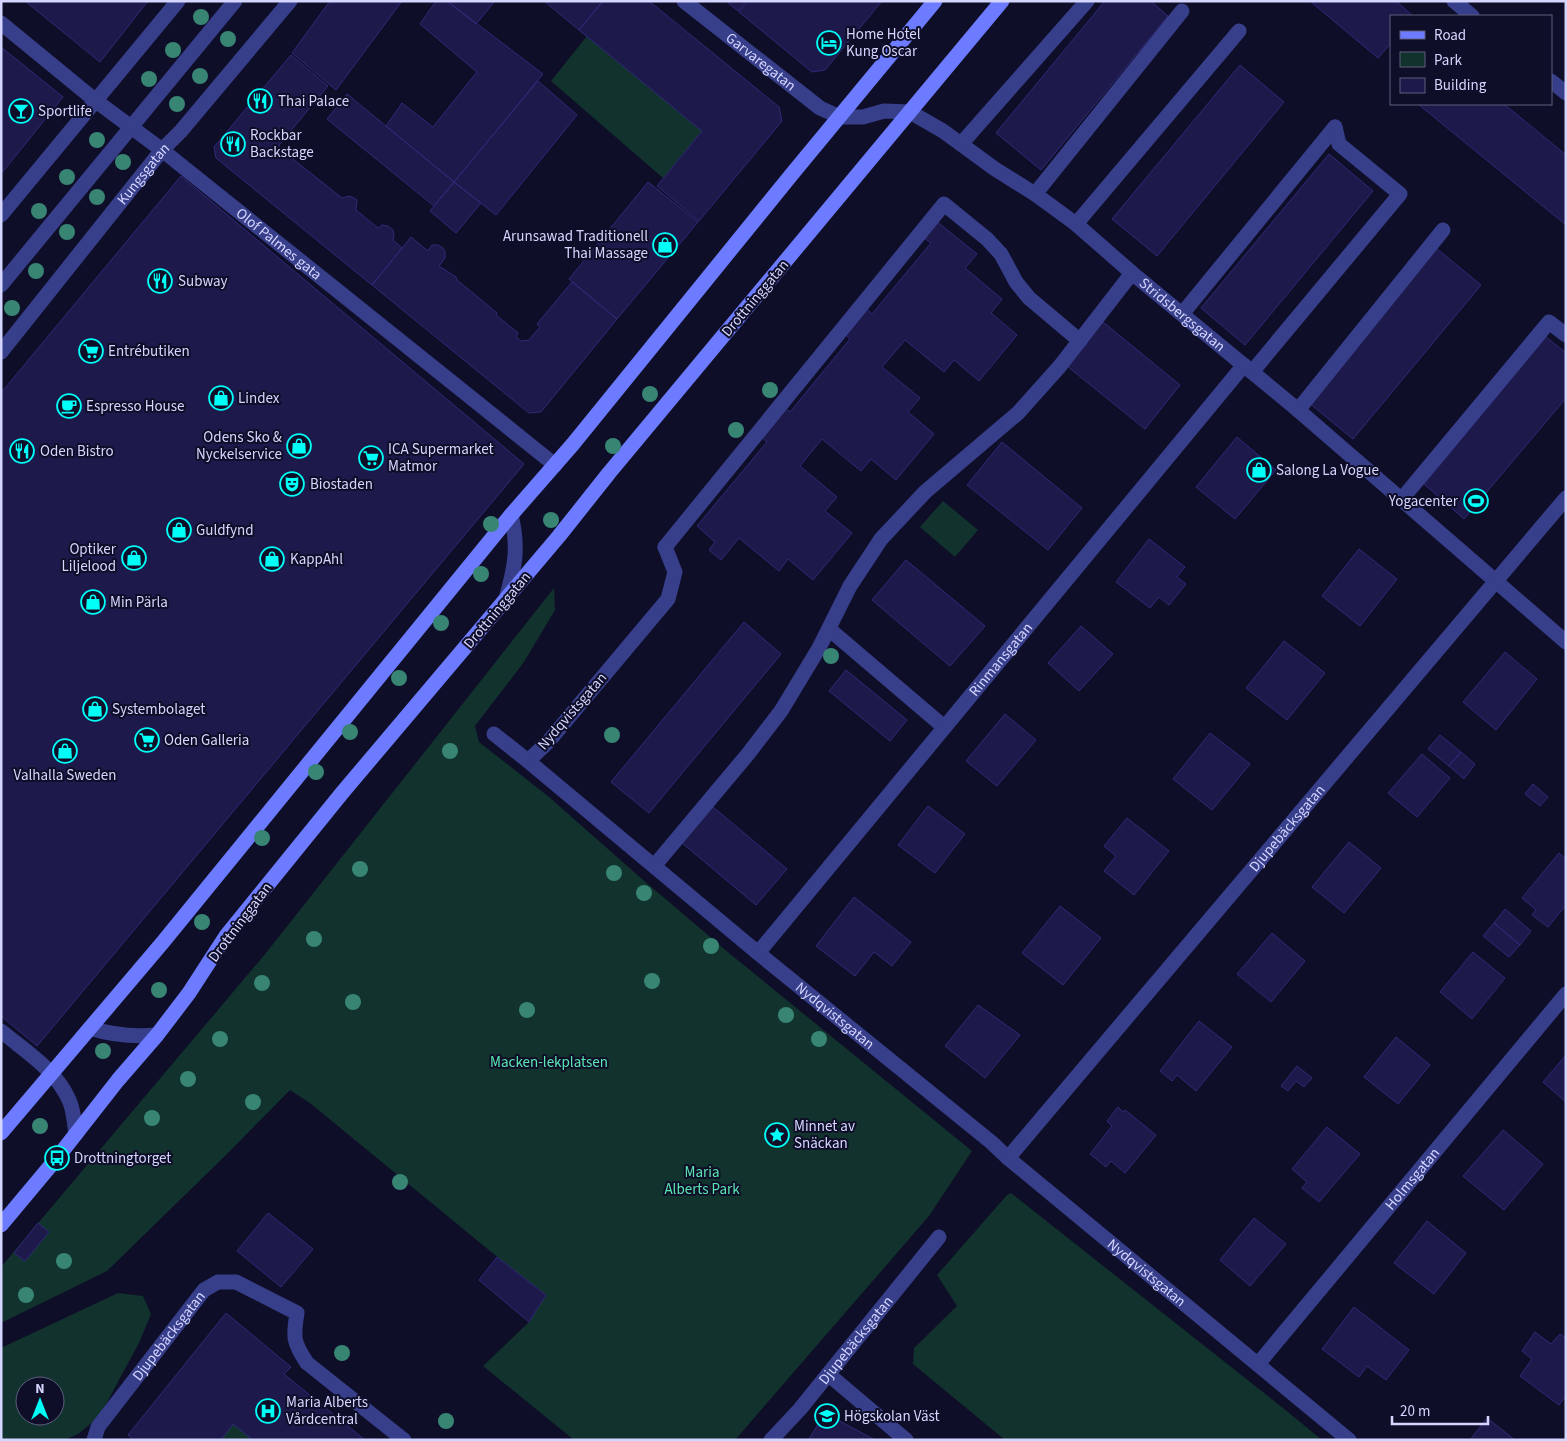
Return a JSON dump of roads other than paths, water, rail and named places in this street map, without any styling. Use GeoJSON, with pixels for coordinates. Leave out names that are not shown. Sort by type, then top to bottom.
{"type":"FeatureCollection","features":[{"type":"Feature","properties":{"kind":"street"},"geometry":{"type":"LineString","coordinates":[[1,215],[178,1]]}},
{"type":"Feature","properties":{"kind":"street"},"geometry":{"type":"LineString","coordinates":[[1,285],[235,1]]}},
{"type":"Feature","properties":{"kind":"street","name":"Kungsgatan"},"geometry":{"type":"LineString","coordinates":[[1,352],[162,150],[181,131],[290,1]]}},
{"type":"Feature","properties":{"kind":"street","name":"Garvaregatan"},"geometry":{"type":"LineString","coordinates":[[684,1],[820,108],[840,117]]}},
{"type":"Feature","properties":{"kind":"street"},"geometry":{"type":"LineString","coordinates":[[1,1133],[163,942],[511,515],[555,465],[935,1]]}},
{"type":"Feature","properties":{"kind":"street","name":"Drottninggatan"},"geometry":{"type":"LineString","coordinates":[[1,1224],[58,1158],[118,1080],[157,1035],[189,993],[226,936],[342,793],[506,599],[1002,1]]}},
{"type":"Feature","properties":{"kind":"street"},"geometry":{"type":"LineString","coordinates":[[961,144],[1087,1]]}},
{"type":"Feature","properties":{"kind":"street"},"geometry":{"type":"LineString","coordinates":[[1454,1],[1471,15]]}},
{"type":"Feature","properties":{"kind":"street"},"geometry":{"type":"LineString","coordinates":[[1035,194],[1182,11]]}},
{"type":"Feature","properties":{"kind":"street","name":"Olof Palmes gata"},"geometry":{"type":"LineString","coordinates":[[1,23],[96,101],[162,150],[555,465]]}},
{"type":"Feature","properties":{"kind":"street"},"geometry":{"type":"LineString","coordinates":[[1076,224],[1239,31]]}},
{"type":"Feature","properties":{"kind":"street"},"geometry":{"type":"LineString","coordinates":[[840,117],[863,117],[884,112],[910,112]]}},
{"type":"Feature","properties":{"kind":"street","name":"Stridsbergsgatan"},"geometry":{"type":"LineString","coordinates":[[910,112],[961,144],[1076,224],[1132,273],[1298,410],[1566,642]]}},
{"type":"Feature","properties":{"kind":"street","name":"Rinmansgatan"},"geometry":{"type":"LineString","coordinates":[[758,953],[944,727],[1248,368],[1400,194],[1339,144],[1334,127],[1182,314]]}},
{"type":"Feature","properties":{"kind":"street","name":"Nydqvistsgatan"},"geometry":{"type":"LineString","coordinates":[[1080,341],[1029,298],[1016,282],[1001,254],[987,239],[944,204],[665,547],[675,572],[668,599],[548,742],[528,761],[1349,1440]]}},
{"type":"Feature","properties":{"kind":"street"},"geometry":{"type":"LineString","coordinates":[[1298,410],[1443,230]]}},
{"type":"Feature","properties":{"kind":"street"},"geometry":{"type":"LineString","coordinates":[[654,865],[748,754],[780,711],[819,648],[850,586],[881,539],[925,492],[1018,413],[1080,341],[1132,273]]}},
{"type":"Feature","properties":{"kind":"street"},"geometry":{"type":"LineString","coordinates":[[1401,500],[1549,322],[1566,335]]}},
{"type":"Feature","properties":{"kind":"street","name":"Djupebäcksgatan"},"geometry":{"type":"LineString","coordinates":[[1008,1158],[1566,498]]}},
{"type":"Feature","properties":{"kind":"street"},"geometry":{"type":"LineString","coordinates":[[506,599],[514,568],[516,550],[511,515]]}},
{"type":"Feature","properties":{"kind":"street"},"geometry":{"type":"LineString","coordinates":[[829,629],[944,727]]}},
{"type":"Feature","properties":{"kind":"street"},"geometry":{"type":"LineString","coordinates":[[494,734],[528,761]]}},
{"type":"Feature","properties":{"kind":"street","name":"Holmsgatan"},"geometry":{"type":"LineString","coordinates":[[1258,1364],[1566,994]]}},
{"type":"Feature","properties":{"kind":"street"},"geometry":{"type":"LineString","coordinates":[[90,1028],[140,1037],[157,1035]]}},
{"type":"Feature","properties":{"kind":"street"},"geometry":{"type":"LineString","coordinates":[[1,1031],[52,1074],[62,1086],[70,1101],[76,1134]]}},
{"type":"Feature","properties":{"kind":"street","name":"Djupebäcksgatan"},"geometry":{"type":"LineString","coordinates":[[771,1440],[800,1409],[940,1237]]}},
{"type":"Feature","properties":{"kind":"street","name":"Djupebäcksgatan"},"geometry":{"type":"LineString","coordinates":[[94,1440],[98,1427],[204,1290],[218,1282],[236,1282],[297,1312],[293,1332],[297,1349],[307,1363],[404,1440]]}},
{"type":"Feature","properties":{"kind":"street"},"geometry":{"type":"LineString","coordinates":[[828,1374],[906,1440]]}},
{"type":"Feature","properties":{"kind":"place","name":"Home Hotel Kung Oscar"},"geometry":{"type":"Point","coordinates":[829,43]}},
{"type":"Feature","properties":{"kind":"place","name":"Thai Palace"},"geometry":{"type":"Point","coordinates":[260,101]}},
{"type":"Feature","properties":{"kind":"place","name":"Sportlife"},"geometry":{"type":"Point","coordinates":[21,111]}},
{"type":"Feature","properties":{"kind":"place","name":"Rockbar Backstage"},"geometry":{"type":"Point","coordinates":[233,144]}},
{"type":"Feature","properties":{"kind":"place","name":"Arunsawad Traditionell Thai Massage"},"geometry":{"type":"Point","coordinates":[665,245]}},
{"type":"Feature","properties":{"kind":"place","name":"Subway"},"geometry":{"type":"Point","coordinates":[160,281]}},
{"type":"Feature","properties":{"kind":"place","name":"Entrébutiken"},"geometry":{"type":"Point","coordinates":[91,351]}},
{"type":"Feature","properties":{"kind":"place","name":"Lindex"},"geometry":{"type":"Point","coordinates":[221,398]}},
{"type":"Feature","properties":{"kind":"place","name":"Espresso House"},"geometry":{"type":"Point","coordinates":[69,406]}},
{"type":"Feature","properties":{"kind":"place","name":"Odens Sko & Nyckelservice"},"geometry":{"type":"Point","coordinates":[299,446]}},
{"type":"Feature","properties":{"kind":"place","name":"Oden Bistro"},"geometry":{"type":"Point","coordinates":[22,451]}},
{"type":"Feature","properties":{"kind":"place","name":"ICA Supermarket Matmor"},"geometry":{"type":"Point","coordinates":[371,458]}},
{"type":"Feature","properties":{"kind":"place","name":"Salong La Vogue"},"geometry":{"type":"Point","coordinates":[1259,470]}},
{"type":"Feature","properties":{"kind":"place","name":"Biostaden"},"geometry":{"type":"Point","coordinates":[292,484]}},
{"type":"Feature","properties":{"kind":"place","name":"Yogacenter"},"geometry":{"type":"Point","coordinates":[1476,501]}},
{"type":"Feature","properties":{"kind":"place","name":"Guldfynd"},"geometry":{"type":"Point","coordinates":[179,530]}},
{"type":"Feature","properties":{"kind":"place","name":"Optiker Liljelood"},"geometry":{"type":"Point","coordinates":[134,558]}},
{"type":"Feature","properties":{"kind":"place","name":"KappAhl"},"geometry":{"type":"Point","coordinates":[272,559]}},
{"type":"Feature","properties":{"kind":"place","name":"Min Pärla"},"geometry":{"type":"Point","coordinates":[93,602]}},
{"type":"Feature","properties":{"kind":"place","name":"Systembolaget"},"geometry":{"type":"Point","coordinates":[95,709]}},
{"type":"Feature","properties":{"kind":"place","name":"Oden Galleria"},"geometry":{"type":"Point","coordinates":[147,740]}},
{"type":"Feature","properties":{"kind":"place","name":"Valhalla Sweden"},"geometry":{"type":"Point","coordinates":[65,751]}},
{"type":"Feature","properties":{"kind":"place","name":"Minnet av Snäckan"},"geometry":{"type":"Point","coordinates":[777,1135]}},
{"type":"Feature","properties":{"kind":"place","name":"Drottningtorget"},"geometry":{"type":"Point","coordinates":[57,1158]}},
{"type":"Feature","properties":{"kind":"place","name":"Maria Alberts Vårdcentral"},"geometry":{"type":"Point","coordinates":[268,1411]}},
{"type":"Feature","properties":{"kind":"place","name":"Högskolan Väst"},"geometry":{"type":"Point","coordinates":[827,1416]}},
{"type":"Feature","properties":{"kind":"park label","name":"Macken-lekplatsen"},"geometry":{"type":"Point","coordinates":[549,1062]}},
{"type":"Feature","properties":{"kind":"park label","name":"Maria Alberts Park"},"geometry":{"type":"Point","coordinates":[702,1180]}}]}
